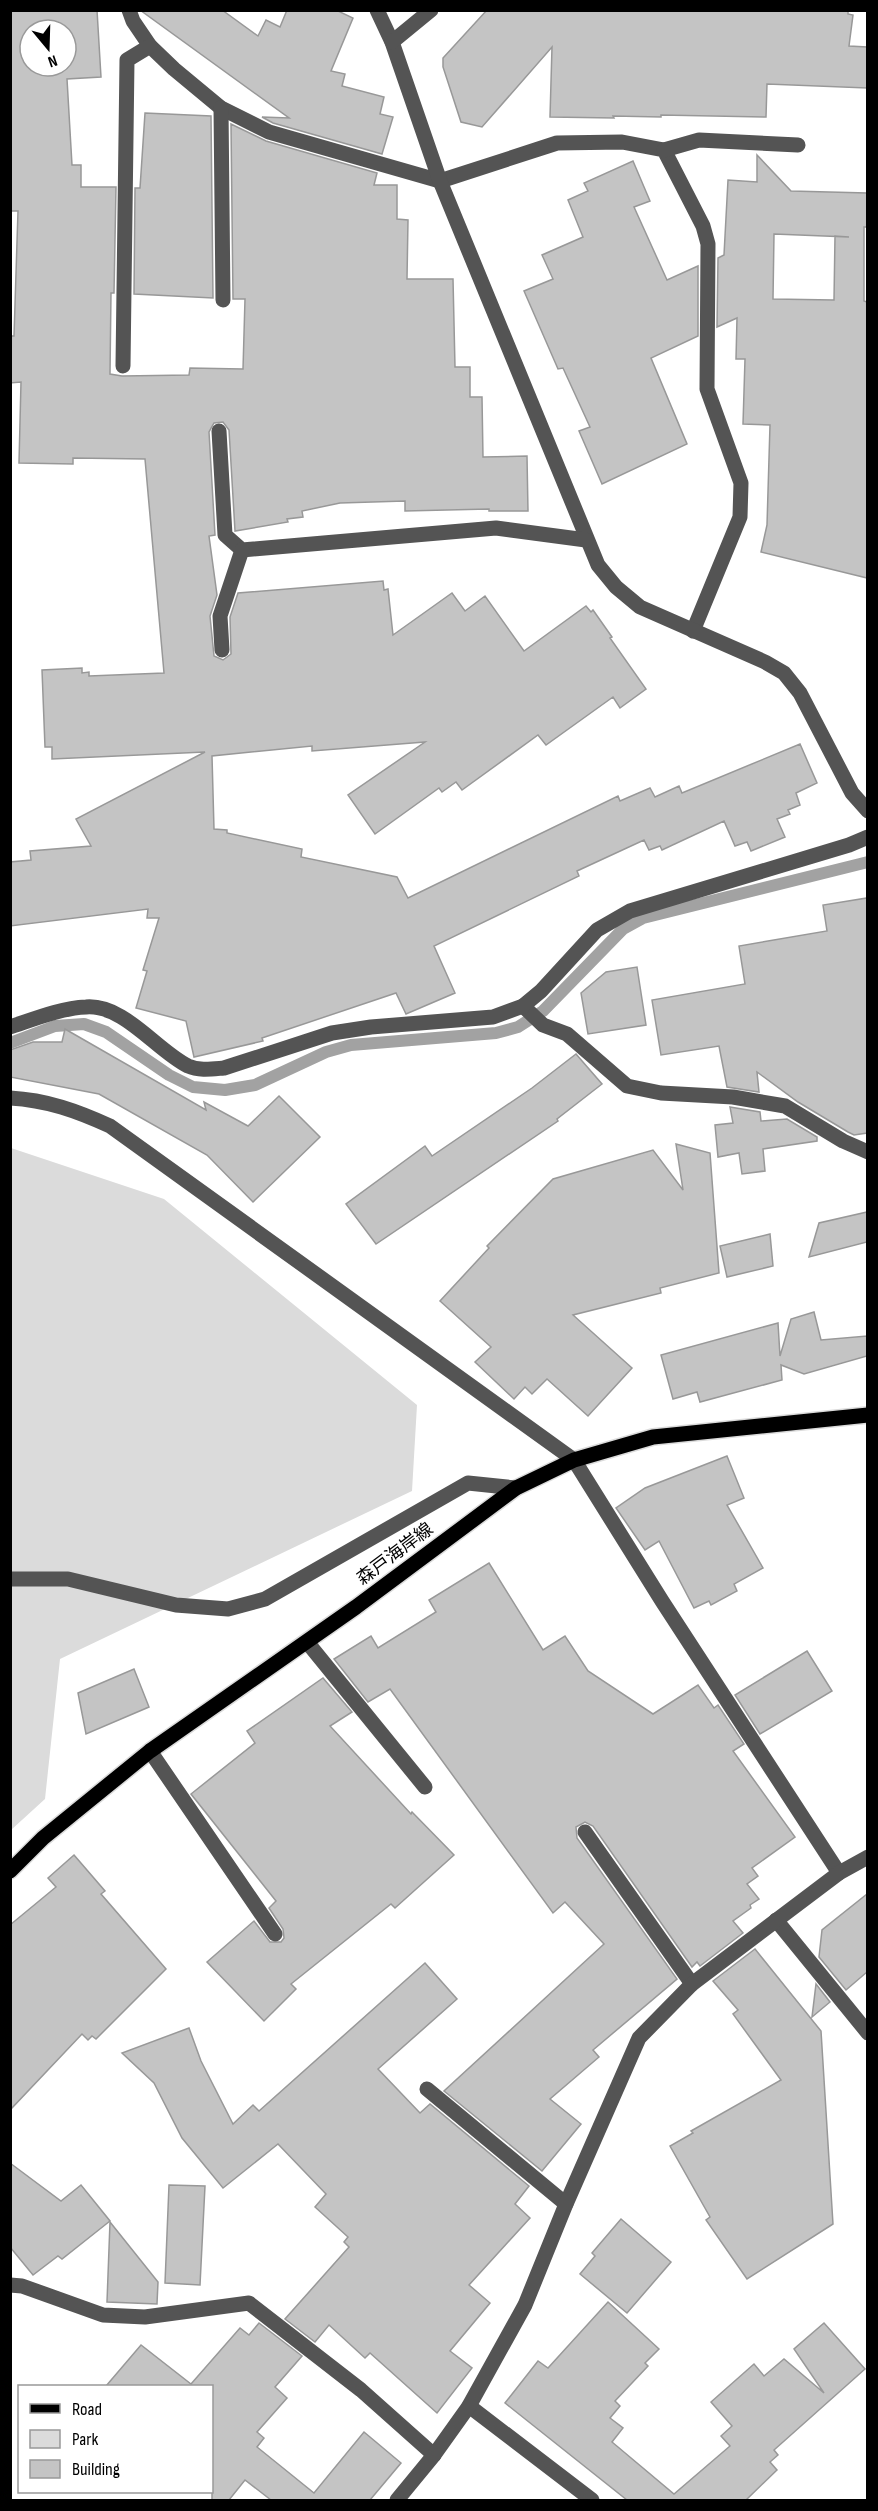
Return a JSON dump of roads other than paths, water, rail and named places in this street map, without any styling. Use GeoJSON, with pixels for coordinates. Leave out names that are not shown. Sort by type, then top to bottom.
{"type":"FeatureCollection","features":[{"type":"Feature","properties":{"kind":"main road","name":"森戸海岸線"},"geometry":{"type":"LineString","coordinates":[[10,1871],[43,1838],[150,1751],[307,1642],[516,1488],[574,1460],[653,1437],[867,1415]]}},
{"type":"Feature","properties":{"kind":"street"},"geometry":{"type":"LineString","coordinates":[[129,10],[133,21],[150,46],[221,108],[269,132],[440,181],[557,143],[622,142],[664,150],[699,140],[798,145]]}},
{"type":"Feature","properties":{"kind":"street"},"geometry":{"type":"LineString","coordinates":[[377,10],[392,42],[440,181],[598,565],[616,587],[640,607],[784,673],[800,693],[852,793],[867,811]]}},
{"type":"Feature","properties":{"kind":"street"},"geometry":{"type":"LineString","coordinates":[[392,42],[431,10]]}},
{"type":"Feature","properties":{"kind":"street"},"geometry":{"type":"LineString","coordinates":[[123,366],[127,60],[150,46]]}},
{"type":"Feature","properties":{"kind":"street"},"geometry":{"type":"LineString","coordinates":[[221,108],[223,300]]}},
{"type":"Feature","properties":{"kind":"street"},"geometry":{"type":"LineString","coordinates":[[664,150],[703,225],[708,244],[706,389],[741,483],[740,517],[693,631]]}},
{"type":"Feature","properties":{"kind":"street"},"geometry":{"type":"LineString","coordinates":[[219,431],[225,535],[242,550],[496,528],[586,540]]}},
{"type":"Feature","properties":{"kind":"street"},"geometry":{"type":"LineString","coordinates":[[222,650],[220,616],[242,550]]}},
{"type":"Feature","properties":{"kind":"street"},"geometry":{"type":"LineString","coordinates":[[10,1027],[87,1006],[112,1011],[189,1066],[207,1070],[224,1068],[332,1033],[371,1027],[493,1017],[526,1010],[597,930],[630,911],[849,845],[867,837]]}},
{"type":"Feature","properties":{"kind":"street"},"geometry":{"type":"LineString","coordinates":[[526,1010],[543,1025],[567,1034],[627,1086],[661,1093],[733,1097],[785,1106],[843,1141],[867,1152]]}},
{"type":"Feature","properties":{"kind":"street"},"geometry":{"type":"LineString","coordinates":[[10,1098],[28,1099],[74,1109],[110,1126],[574,1460],[662,1601],[839,1873]]}},
{"type":"Feature","properties":{"kind":"street"},"geometry":{"type":"LineString","coordinates":[[10,1579],[68,1579],[176,1605],[228,1609],[266,1599],[468,1483],[516,1488]]}},
{"type":"Feature","properties":{"kind":"street"},"geometry":{"type":"LineString","coordinates":[[307,1642],[425,1787]]}},
{"type":"Feature","properties":{"kind":"street"},"geometry":{"type":"LineString","coordinates":[[150,1751],[275,1934]]}},
{"type":"Feature","properties":{"kind":"street"},"geometry":{"type":"LineString","coordinates":[[585,1832],[692,1984]]}},
{"type":"Feature","properties":{"kind":"street"},"geometry":{"type":"LineString","coordinates":[[397,2500],[434,2455],[469,2406],[525,2305],[566,2204],[639,2038],[692,1984],[839,1873],[867,1857]]}},
{"type":"Feature","properties":{"kind":"street"},"geometry":{"type":"LineString","coordinates":[[776,1920],[867,2033]]}},
{"type":"Feature","properties":{"kind":"street"},"geometry":{"type":"LineString","coordinates":[[427,2089],[566,2204]]}},
{"type":"Feature","properties":{"kind":"street"},"geometry":{"type":"LineString","coordinates":[[10,2285],[22,2286],[103,2315],[145,2317],[249,2303],[361,2390],[434,2455]]}},
{"type":"Feature","properties":{"kind":"street"},"geometry":{"type":"LineString","coordinates":[[469,2406],[592,2500]]}},
{"type":"Feature","properties":{"kind":"waterway"},"geometry":{"type":"LineString","coordinates":[[10,1043],[55,1026],[84,1024],[106,1032],[169,1075],[193,1087],[225,1090],[255,1085],[326,1052],[351,1045],[496,1033],[518,1027],[543,1011],[623,929],[643,918],[868,862]]}}]}
